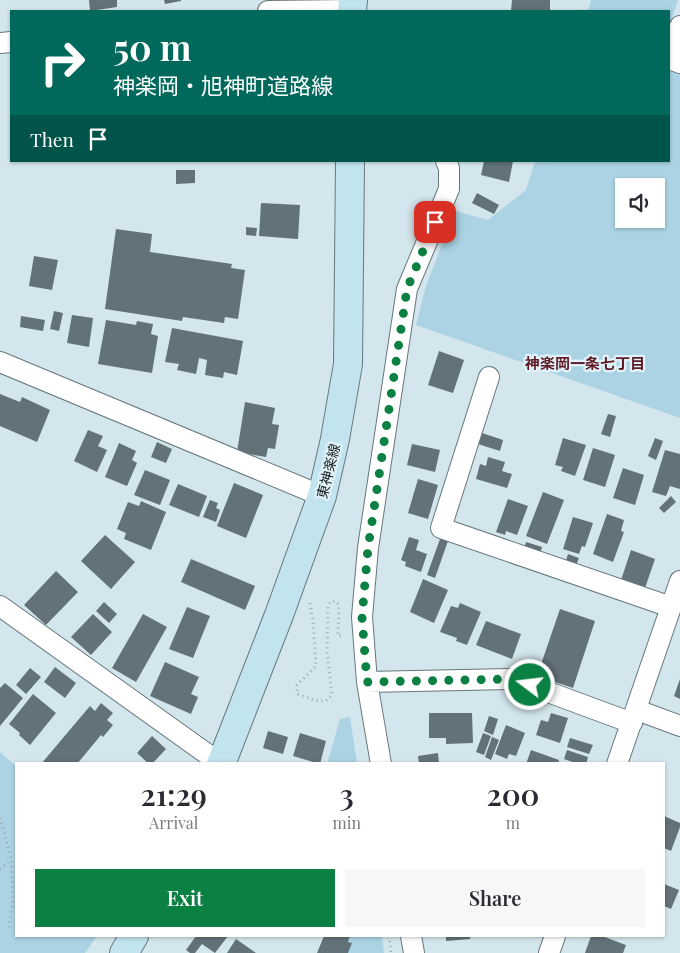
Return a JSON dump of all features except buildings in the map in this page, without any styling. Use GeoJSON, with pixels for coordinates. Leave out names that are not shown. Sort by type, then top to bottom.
{"type":"FeatureCollection","features":[{"type":"Feature","properties":{"kind":"street"},"geometry":{"type":"LineString","coordinates":[[289,10],[353,7]]}},
{"type":"Feature","properties":{"kind":"street"},"geometry":{"type":"LineString","coordinates":[[670,56],[680,26]]}},
{"type":"Feature","properties":{"kind":"street","name":"東神楽線"},"geometry":{"type":"LineString","coordinates":[[222,762],[279,615],[322,496],[335,439],[348,364],[350,162]]}},
{"type":"Feature","properties":{"kind":"street"},"geometry":{"type":"LineString","coordinates":[[381,762],[367,682],[362,617],[368,548],[407,289],[448,189],[449,168],[446,162]]}},
{"type":"Feature","properties":{"kind":"street"},"geometry":{"type":"LineString","coordinates":[[0,362],[322,496]]}},
{"type":"Feature","properties":{"kind":"street"},"geometry":{"type":"LineString","coordinates":[[489,376],[441,528],[671,607]]}},
{"type":"Feature","properties":{"kind":"street"},"geometry":{"type":"LineString","coordinates":[[618,762],[680,582]]}},
{"type":"Feature","properties":{"kind":"street"},"geometry":{"type":"LineString","coordinates":[[0,606],[218,762]]}},
{"type":"Feature","properties":{"kind":"street"},"geometry":{"type":"LineString","coordinates":[[367,682],[513,679],[634,717],[680,726]]}},
{"type":"Feature","properties":{"kind":"street"},"geometry":{"type":"LineString","coordinates":[[411,937],[414,953]]}},
{"type":"Feature","properties":{"kind":"street"},"geometry":{"type":"LineString","coordinates":[[549,953],[555,937]]}},
{"type":"Feature","properties":{"kind":"path"},"geometry":{"type":"LineString","coordinates":[[309,601],[313,620],[316,666],[297,685],[297,694],[316,701],[326,701],[332,695],[327,652],[328,606],[330,602],[335,602],[339,605],[338,636],[347,635]]}},
{"type":"Feature","properties":{"kind":"path"},"geometry":{"type":"LineString","coordinates":[[0,818],[11,859],[13,898],[9,928]]}},
{"type":"Feature","properties":{"kind":"path"},"geometry":{"type":"LineString","coordinates":[[0,869],[11,859]]}},
{"type":"Feature","properties":{"kind":"shaded area"},"geometry":{"type":"Polygon","coordinates":[[[591,0],[678,0],[670,23],[670,10],[588,10],[591,0]]]}},
{"type":"Feature","properties":{"kind":"shaded area"},"geometry":{"type":"Polygon","coordinates":[[[670,70],[680,74],[680,418],[416,325],[426,286],[455,211],[488,220],[526,190],[535,162],[670,162],[670,70]]]}},
{"type":"Feature","properties":{"kind":"shaded area"},"geometry":{"type":"Polygon","coordinates":[[[350,717],[357,762],[328,762],[340,719],[350,717]]]}},
{"type":"Feature","properties":{"kind":"shaded area"},"geometry":{"type":"Polygon","coordinates":[[[0,752],[15,765],[15,937],[96,937],[85,953],[0,953],[0,752]]]}},
{"type":"Feature","properties":{"kind":"shaded area"},"geometry":{"type":"Polygon","coordinates":[[[349,937],[382,937],[384,953],[348,953],[349,937]]]}},
{"type":"Feature","properties":{"kind":"district","name":"神楽岡一条七丁目"},"geometry":{"type":"Point","coordinates":[585,363]}},
{"type":"Feature","properties":{"kind":"route"},"geometry":{"type":"LineString","coordinates":[[435,222],[407,289],[368,548],[362,617],[367,682],[513,679],[530,685]]}}]}
